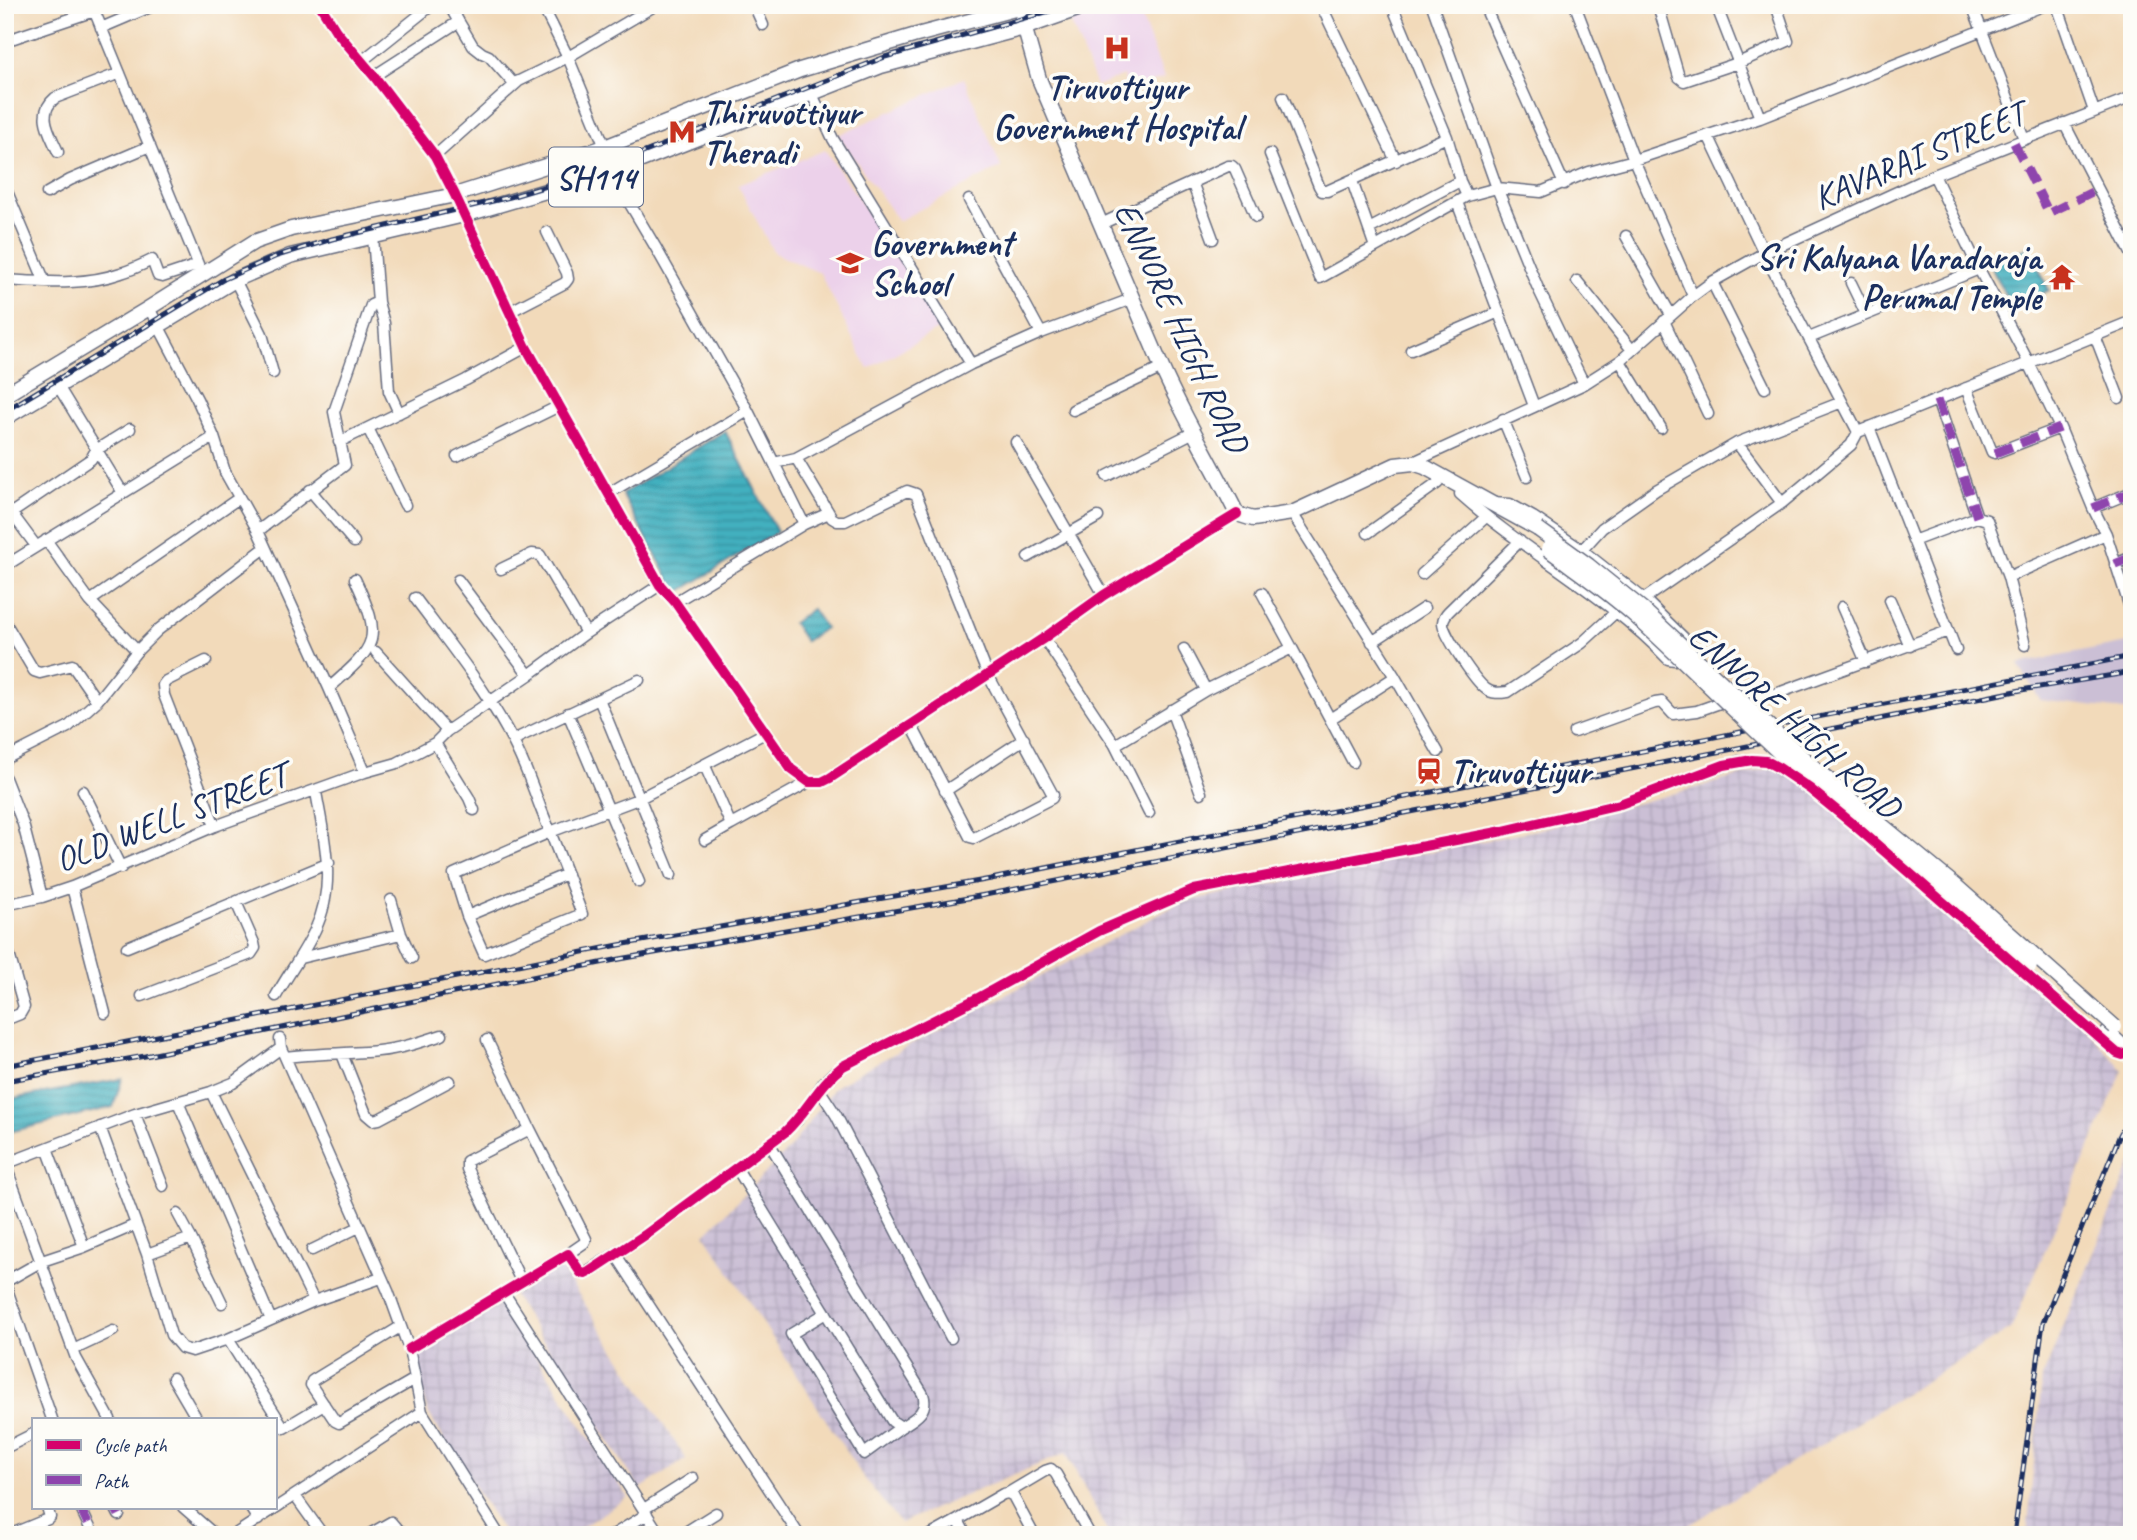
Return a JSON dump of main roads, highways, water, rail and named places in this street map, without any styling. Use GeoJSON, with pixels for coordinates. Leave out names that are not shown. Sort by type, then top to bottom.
{"type":"FeatureCollection","features":[{"type":"Feature","properties":{"kind":"main road","name":"SH114"},"geometry":{"type":"LineString","coordinates":[[5,418],[235,280],[290,256],[464,215],[611,173],[881,66],[1024,27],[1089,5]]}},
{"type":"Feature","properties":{"kind":"main road","name":"SH114"},"geometry":{"type":"LineString","coordinates":[[5,395],[149,308],[200,270],[254,242],[290,229],[455,195],[605,147],[800,69],[1022,6]]}},
{"type":"Feature","properties":{"kind":"main road","name":"ENNORE HIGH ROAD"},"geometry":{"type":"LineString","coordinates":[[1022,6],[1024,27],[1039,79],[1181,410],[1237,514],[1253,519],[1292,513],[1403,465],[1425,467],[1530,535]]}},
{"type":"Feature","properties":{"kind":"main road","name":"ENNORE HIGH ROAD"},"geometry":{"type":"LineString","coordinates":[[1403,465],[1494,512],[1530,535],[1628,610],[1793,765],[2111,1030],[2131,1050]]}},
{"type":"Feature","properties":{"kind":"water"},"geometry":{"type":"Polygon","coordinates":[[[2028,247],[2049,290],[2012,308],[1990,265],[2028,247]]]}},
{"type":"Feature","properties":{"kind":"water"},"geometry":{"type":"Polygon","coordinates":[[[725,431],[777,532],[677,593],[622,494],[725,431]]]}},
{"type":"Feature","properties":{"kind":"water"},"geometry":{"type":"Polygon","coordinates":[[[812,609],[825,628],[805,641],[793,623],[812,609]]]}},
{"type":"Feature","properties":{"kind":"water"},"geometry":{"type":"Polygon","coordinates":[[[122,1079],[113,1107],[5,1133],[5,1100],[122,1079]]]}},
{"type":"Feature","properties":{"kind":"railway"},"geometry":{"type":"LineString","coordinates":[[5,411],[224,279],[277,256],[332,239],[510,197],[597,171],[885,57],[1071,5]]}},
{"type":"Feature","properties":{"kind":"railway"},"geometry":{"type":"LineString","coordinates":[[5,1066],[619,945],[991,879],[2132,656]]}},
{"type":"Feature","properties":{"kind":"railway"},"geometry":{"type":"LineString","coordinates":[[5,1081],[145,1056],[620,959],[985,895],[2021,690],[2132,672]]}},
{"type":"Feature","properties":{"kind":"railway"},"geometry":{"type":"LineString","coordinates":[[2014,1535],[2043,1323],[2119,1137],[2132,1112]]}},
{"type":"Feature","properties":{"kind":"place","name":"Tiruvottiyur Government Hospital"},"geometry":{"type":"Point","coordinates":[1117,48]}},
{"type":"Feature","properties":{"kind":"place","name":"Thiruvottiyur Theradi"},"geometry":{"type":"Point","coordinates":[682,132]}},
{"type":"Feature","properties":{"kind":"place","name":"Government School"},"geometry":{"type":"Point","coordinates":[850,263]}},
{"type":"Feature","properties":{"kind":"place","name":"Sri Kalyana Varadaraja Perumal Temple"},"geometry":{"type":"Point","coordinates":[2062,277]}},
{"type":"Feature","properties":{"kind":"place","name":"Tiruvottiyur"},"geometry":{"type":"Point","coordinates":[1429,771]}}]}
